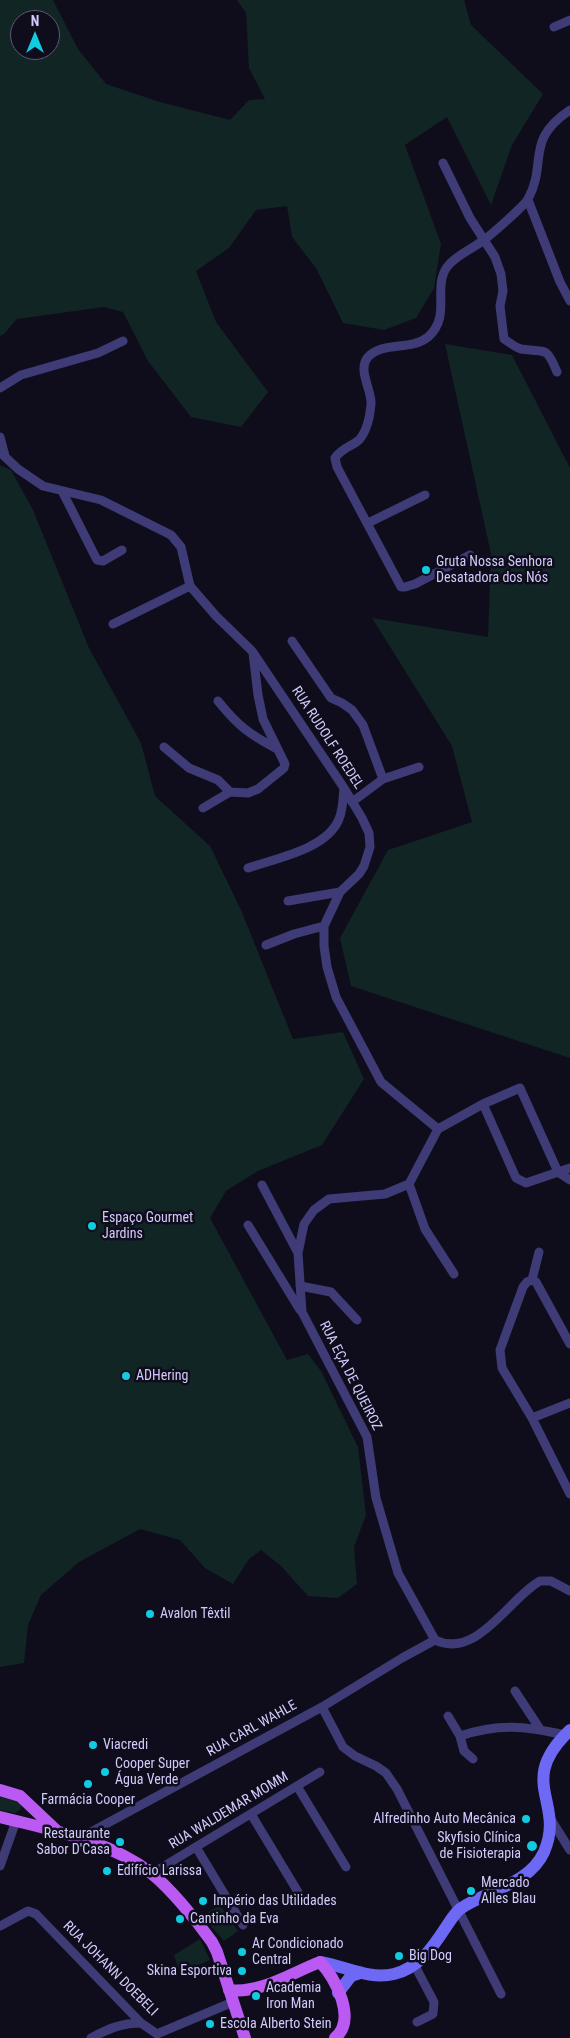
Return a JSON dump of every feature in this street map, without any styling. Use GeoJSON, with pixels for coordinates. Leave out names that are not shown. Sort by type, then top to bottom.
{"type":"FeatureCollection","features":[{"type":"Feature","properties":{"kind":"main road"},"geometry":{"type":"LineString","coordinates":[[232,2000],[242,1991],[257,1988],[320,1962],[372,1975],[394,1974],[426,1956],[460,1910],[518,1879],[537,1864],[544,1853],[550,1818],[542,1787],[542,1774],[545,1762],[567,1733]]}},
{"type":"Feature","properties":{"kind":"main road"},"geometry":{"type":"LineString","coordinates":[[0,1790],[20,1796],[58,1831]]}},
{"type":"Feature","properties":{"kind":"main road"},"geometry":{"type":"LineString","coordinates":[[16,1821],[23,1816],[28,1805]]}},
{"type":"Feature","properties":{"kind":"main road"},"geometry":{"type":"LineString","coordinates":[[0,1817],[80,1838],[117,1853],[152,1874],[212,1942],[245,2038]]}},
{"type":"Feature","properties":{"kind":"main road"},"geometry":{"type":"LineString","coordinates":[[320,1962],[334,1978],[345,2022],[341,2032],[335,2038]]}},
{"type":"Feature","properties":{"kind":"main road"},"geometry":{"type":"LineString","coordinates":[[338,1993],[351,1976],[360,1973]]}},
{"type":"Feature","properties":{"kind":"street"},"geometry":{"type":"LineString","coordinates":[[554,27],[570,20]]}},
{"type":"Feature","properties":{"kind":"street"},"geometry":{"type":"LineString","coordinates":[[470,555],[414,584],[401,587],[337,467],[336,458],[340,451],[359,440],[368,424],[371,394],[364,373],[364,366],[368,358],[376,352],[415,344],[431,334],[436,328],[442,309],[442,277],[447,267],[454,259],[484,241],[528,200],[543,137],[551,125],[570,110]]}},
{"type":"Feature","properties":{"kind":"street"},"geometry":{"type":"LineString","coordinates":[[443,163],[470,218],[495,258],[501,274],[503,291],[500,306],[504,339],[520,349],[544,351],[550,356],[557,372]]}},
{"type":"Feature","properties":{"kind":"street"},"geometry":{"type":"LineString","coordinates":[[528,200],[560,282],[570,301]]}},
{"type":"Feature","properties":{"kind":"street"},"geometry":{"type":"LineString","coordinates":[[0,388],[21,375],[98,354],[123,340]]}},
{"type":"Feature","properties":{"kind":"street"},"geometry":{"type":"LineString","coordinates":[[0,437],[3,454]]}},
{"type":"Feature","properties":{"kind":"street","name":"RUA RUDOLF ROEDEL"},"geometry":{"type":"LineString","coordinates":[[3,454],[18,469],[43,486],[101,500],[171,535],[181,546],[190,586],[206,605],[252,651],[344,788],[368,833],[370,847],[364,866],[359,874],[340,892],[324,926],[327,967],[336,998],[381,1082],[438,1129]]}},
{"type":"Feature","properties":{"kind":"street"},"geometry":{"type":"LineString","coordinates":[[62,491],[97,560],[103,561],[122,550]]}},
{"type":"Feature","properties":{"kind":"street"},"geometry":{"type":"LineString","coordinates":[[368,524],[425,495]]}},
{"type":"Feature","properties":{"kind":"street"},"geometry":{"type":"LineString","coordinates":[[113,624],[190,586]]}},
{"type":"Feature","properties":{"kind":"street"},"geometry":{"type":"LineString","coordinates":[[292,640],[330,698],[352,710],[363,725],[382,779]]}},
{"type":"Feature","properties":{"kind":"street"},"geometry":{"type":"LineString","coordinates":[[203,808],[230,792],[248,793],[258,789],[280,773],[285,764],[264,719],[258,695],[252,651]]}},
{"type":"Feature","properties":{"kind":"street"},"geometry":{"type":"LineString","coordinates":[[218,701],[236,722],[251,735],[277,749]]}},
{"type":"Feature","properties":{"kind":"street"},"geometry":{"type":"LineString","coordinates":[[164,747],[189,768],[218,780],[230,792]]}},
{"type":"Feature","properties":{"kind":"street"},"geometry":{"type":"LineString","coordinates":[[352,802],[382,779],[419,766]]}},
{"type":"Feature","properties":{"kind":"street"},"geometry":{"type":"LineString","coordinates":[[248,868],[307,849],[327,836],[334,830],[340,818],[344,788]]}},
{"type":"Feature","properties":{"kind":"street"},"geometry":{"type":"LineString","coordinates":[[288,901],[340,892]]}},
{"type":"Feature","properties":{"kind":"street"},"geometry":{"type":"LineString","coordinates":[[266,945],[294,934],[324,926]]}},
{"type":"Feature","properties":{"kind":"street"},"geometry":{"type":"LineString","coordinates":[[454,1274],[425,1229],[409,1184],[438,1129],[483,1104],[520,1088],[558,1172],[570,1180]]}},
{"type":"Feature","properties":{"kind":"street"},"geometry":{"type":"LineString","coordinates":[[483,1104],[516,1178],[526,1183],[570,1168]]}},
{"type":"Feature","properties":{"kind":"street","name":"RUA EÇA DE QUEIROZ"},"geometry":{"type":"LineString","coordinates":[[409,1184],[385,1194],[329,1199],[314,1210],[304,1224],[298,1253],[302,1312],[367,1437],[376,1498],[398,1573],[435,1640]]}},
{"type":"Feature","properties":{"kind":"street"},"geometry":{"type":"LineString","coordinates":[[262,1185],[298,1253]]}},
{"type":"Feature","properties":{"kind":"street"},"geometry":{"type":"LineString","coordinates":[[248,1225],[302,1312]]}},
{"type":"Feature","properties":{"kind":"street"},"geometry":{"type":"LineString","coordinates":[[532,1280],[539,1252]]}},
{"type":"Feature","properties":{"kind":"street"},"geometry":{"type":"LineString","coordinates":[[532,1280],[536,1282],[570,1344]]}},
{"type":"Feature","properties":{"kind":"street"},"geometry":{"type":"LineString","coordinates":[[532,1280],[526,1282],[523,1287],[500,1350],[502,1368],[532,1418],[570,1494]]}},
{"type":"Feature","properties":{"kind":"street"},"geometry":{"type":"LineString","coordinates":[[300,1286],[331,1292],[357,1320]]}},
{"type":"Feature","properties":{"kind":"street"},"geometry":{"type":"LineString","coordinates":[[532,1418],[570,1402]]}},
{"type":"Feature","properties":{"kind":"street"},"geometry":{"type":"LineString","coordinates":[[435,1640],[440,1643],[454,1643],[475,1637],[540,1581],[551,1581],[570,1590]]}},
{"type":"Feature","properties":{"kind":"street","name":"RUA CARL WAHLE"},"geometry":{"type":"LineString","coordinates":[[80,1838],[322,1707],[435,1640]]}},
{"type":"Feature","properties":{"kind":"street"},"geometry":{"type":"LineString","coordinates":[[515,1691],[540,1729]]}},
{"type":"Feature","properties":{"kind":"street"},"geometry":{"type":"LineString","coordinates":[[322,1707],[343,1747],[386,1773],[397,1790],[460,1910],[501,1994]]}},
{"type":"Feature","properties":{"kind":"street"},"geometry":{"type":"LineString","coordinates":[[448,1716],[460,1736],[464,1751],[473,1759]]}},
{"type":"Feature","properties":{"kind":"street"},"geometry":{"type":"LineString","coordinates":[[460,1736],[496,1726],[567,1733]]}},
{"type":"Feature","properties":{"kind":"street","name":"RUA WALDEMAR MOMM"},"geometry":{"type":"LineString","coordinates":[[152,1874],[320,1772]]}},
{"type":"Feature","properties":{"kind":"street"},"geometry":{"type":"LineString","coordinates":[[297,1786],[346,1868]]}},
{"type":"Feature","properties":{"kind":"street"},"geometry":{"type":"LineString","coordinates":[[251,1814],[298,1892]]}},
{"type":"Feature","properties":{"kind":"street"},"geometry":{"type":"LineString","coordinates":[[550,1818],[570,1850]]}},
{"type":"Feature","properties":{"kind":"street"},"geometry":{"type":"LineString","coordinates":[[0,1866],[16,1821]]}},
{"type":"Feature","properties":{"kind":"street"},"geometry":{"type":"LineString","coordinates":[[196,1847],[243,1925]]}},
{"type":"Feature","properties":{"kind":"street","name":"RUA JOHANN DOEBELI"},"geometry":{"type":"LineString","coordinates":[[0,1926],[28,1911],[36,1914],[98,1976],[141,2023],[157,2034],[232,2000]]}},
{"type":"Feature","properties":{"kind":"street"},"geometry":{"type":"LineString","coordinates":[[414,1964],[434,2002],[433,2014],[418,2022]]}},
{"type":"Feature","properties":{"kind":"street"},"geometry":{"type":"LineString","coordinates":[[91,2038],[113,2026],[141,2023]]}},
{"type":"Feature","properties":{"kind":"green space"},"geometry":{"type":"Polygon","coordinates":[[[0,0],[53,0],[58,10],[10,10],[10,60],[60,60],[60,14],[78,49],[106,84],[160,102],[230,120],[249,100],[265,99],[249,68],[246,13],[237,0],[464,0],[471,25],[543,94],[512,145],[491,205],[447,117],[405,145],[441,244],[434,288],[416,318],[384,330],[343,323],[316,268],[292,237],[287,206],[256,210],[229,248],[196,271],[216,322],[268,392],[241,427],[191,417],[148,361],[123,312],[104,307],[17,319],[0,336],[0,0]]]}},
{"type":"Feature","properties":{"kind":"green space"},"geometry":{"type":"Polygon","coordinates":[[[445,344],[512,355],[570,468],[570,1058],[351,986],[340,938],[388,850],[472,822],[452,746],[372,618],[488,637],[491,554],[445,344]]]}},
{"type":"Feature","properties":{"kind":"green space"},"geometry":{"type":"Polygon","coordinates":[[[0,465],[11,470],[33,510],[89,648],[141,743],[155,796],[210,846],[241,910],[293,1039],[343,1032],[364,1079],[322,1145],[258,1171],[226,1191],[210,1218],[287,1360],[308,1354],[321,1371],[358,1447],[366,1515],[354,1547],[357,1584],[338,1598],[308,1596],[281,1566],[261,1550],[249,1559],[233,1584],[205,1568],[180,1540],[140,1529],[79,1562],[41,1595],[28,1625],[24,1663],[0,1667],[0,465]]]}},
{"type":"Feature","properties":{"kind":"green space"},"geometry":{"type":"Polygon","coordinates":[[[0,1795],[22,1803],[21,1809],[15,1813],[0,1810],[0,1795]]]}},
{"type":"Feature","properties":{"kind":"green space"},"geometry":{"type":"Polygon","coordinates":[[[220,1905],[238,1931],[224,1941],[202,1916],[220,1905]]]}},
{"type":"Feature","properties":{"kind":"green space"},"geometry":{"type":"Polygon","coordinates":[[[200,1939],[210,1960],[180,1973],[174,1955],[200,1939]]]}},
{"type":"Feature","properties":{"kind":"place","name":"Gruta Nossa Senhora Desatadora dos Nós"},"geometry":{"type":"Point","coordinates":[426,570]}},
{"type":"Feature","properties":{"kind":"place","name":"Espaço Gourmet Jardins"},"geometry":{"type":"Point","coordinates":[92,1226]}},
{"type":"Feature","properties":{"kind":"place","name":"ADHering"},"geometry":{"type":"Point","coordinates":[126,1376]}},
{"type":"Feature","properties":{"kind":"place","name":"Avalon Têxtil"},"geometry":{"type":"Point","coordinates":[150,1614]}},
{"type":"Feature","properties":{"kind":"place","name":"Viacredi"},"geometry":{"type":"Point","coordinates":[93,1745]}},
{"type":"Feature","properties":{"kind":"place","name":"Cooper Super Água Verde"},"geometry":{"type":"Point","coordinates":[105,1772]}},
{"type":"Feature","properties":{"kind":"place","name":"Farmácia Cooper"},"geometry":{"type":"Point","coordinates":[88,1784]}},
{"type":"Feature","properties":{"kind":"place","name":"Alfredinho Auto Mecânica"},"geometry":{"type":"Point","coordinates":[526,1819]}},
{"type":"Feature","properties":{"kind":"place","name":"Restaurante Sabor D'Casa"},"geometry":{"type":"Point","coordinates":[120,1842]}},
{"type":"Feature","properties":{"kind":"place","name":"Skyfisio Clínica de Fisioterapia"},"geometry":{"type":"Point","coordinates":[532,1846]}},
{"type":"Feature","properties":{"kind":"place","name":"Edifício Larissa"},"geometry":{"type":"Point","coordinates":[107,1871]}},
{"type":"Feature","properties":{"kind":"place","name":"Mercado Alles Blau"},"geometry":{"type":"Point","coordinates":[471,1891]}},
{"type":"Feature","properties":{"kind":"place","name":"Império das Utilidades"},"geometry":{"type":"Point","coordinates":[203,1901]}},
{"type":"Feature","properties":{"kind":"place","name":"Cantinho da Eva"},"geometry":{"type":"Point","coordinates":[180,1919]}},
{"type":"Feature","properties":{"kind":"place","name":"Ar Condicionado Central"},"geometry":{"type":"Point","coordinates":[242,1952]}},
{"type":"Feature","properties":{"kind":"place","name":"Big Dog"},"geometry":{"type":"Point","coordinates":[399,1956]}},
{"type":"Feature","properties":{"kind":"place","name":"Skina Esportiva"},"geometry":{"type":"Point","coordinates":[242,1971]}},
{"type":"Feature","properties":{"kind":"place","name":"Academia Iron Man"},"geometry":{"type":"Point","coordinates":[256,1996]}},
{"type":"Feature","properties":{"kind":"place","name":"Escola Alberto Stein"},"geometry":{"type":"Point","coordinates":[210,2024]}}]}
